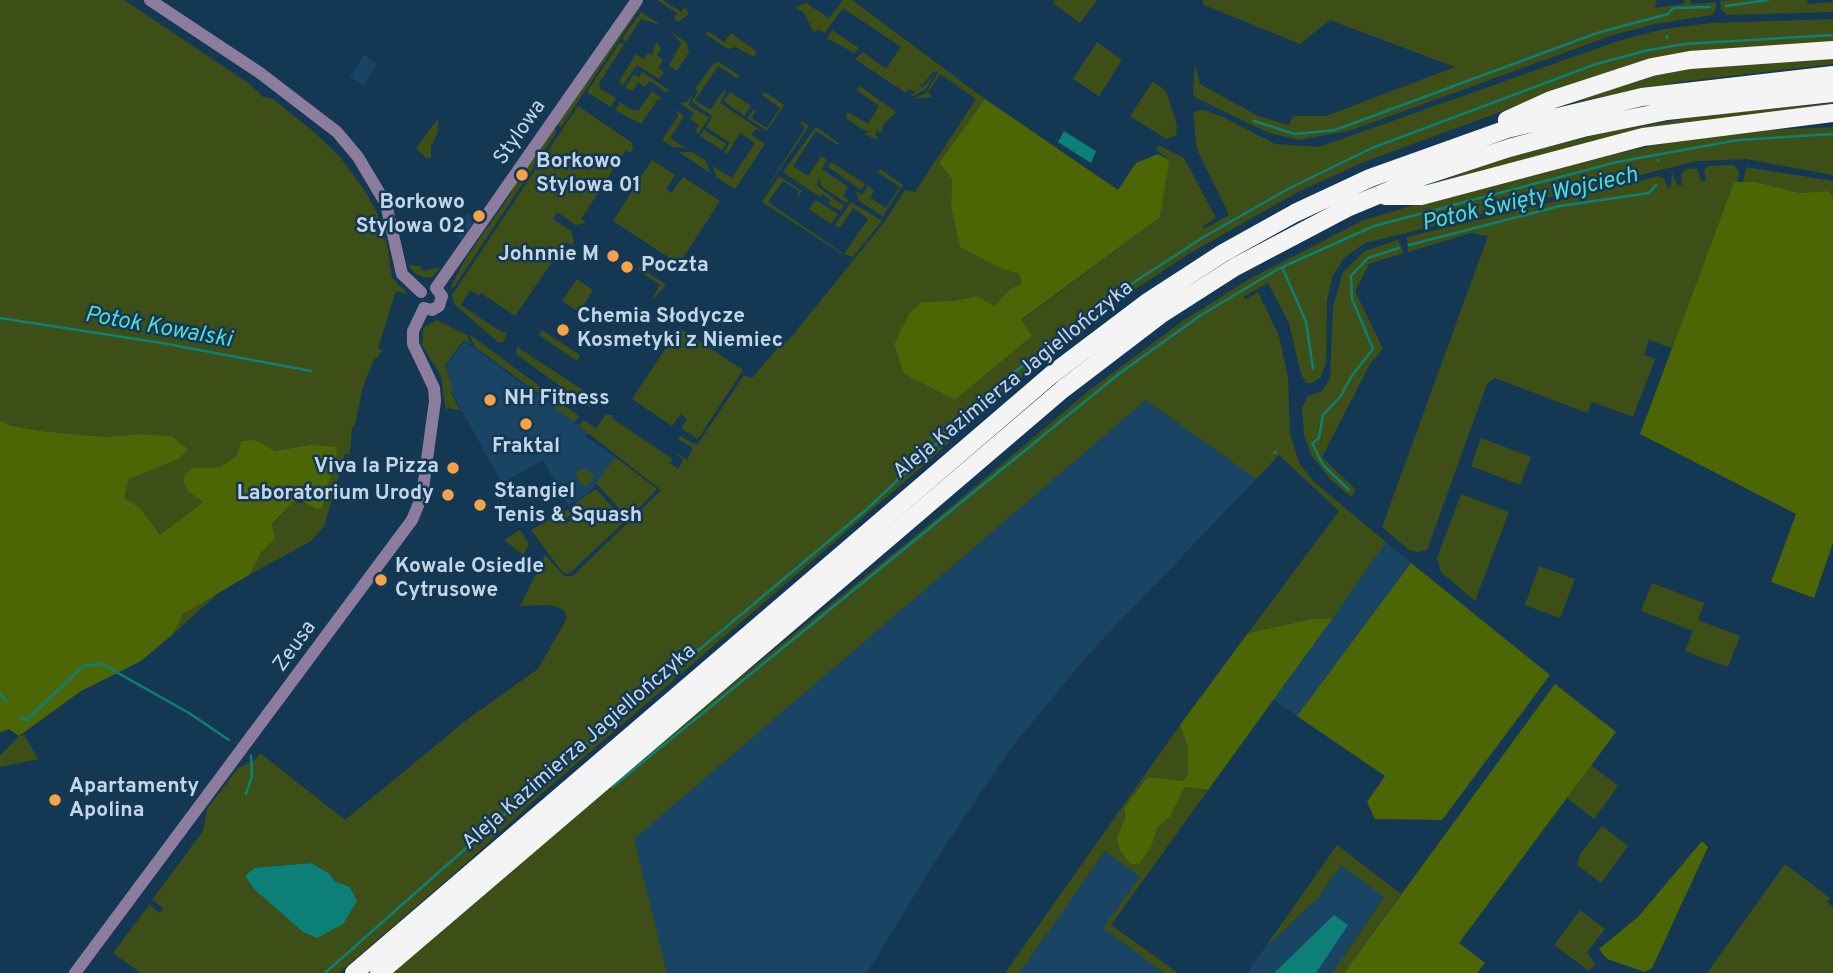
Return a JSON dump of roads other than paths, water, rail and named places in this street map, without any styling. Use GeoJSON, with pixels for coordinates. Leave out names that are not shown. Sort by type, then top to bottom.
{"type":"FeatureCollection","features":[{"type":"Feature","properties":{"kind":"highway"},"geometry":{"type":"LineString","coordinates":[[1447,149],[1550,100],[1632,72],[1690,60],[1833,50]]}},
{"type":"Feature","properties":{"kind":"highway","name":"Aleja Kazimierza Jagiellończyka"},"geometry":{"type":"LineString","coordinates":[[354,973],[939,469],[1107,331],[1182,279],[1271,226],[1370,178],[1447,149],[1539,120],[1631,99],[1712,87],[1833,75]]}},
{"type":"Feature","properties":{"kind":"highway","name":"Aleja Kazimierza Jagiellończyka"},"geometry":{"type":"LineString","coordinates":[[379,973],[1094,363],[1160,315],[1235,267],[1296,233],[1374,197],[1477,158],[1583,128],[1667,111],[1833,93]]}},
{"type":"Feature","properties":{"kind":"highway"},"geometry":{"type":"LineString","coordinates":[[1374,197],[1416,197],[1643,138],[1831,114]]}},
{"type":"Feature","properties":{"kind":"street"},"geometry":{"type":"LineString","coordinates":[[150,0],[271,80],[337,132],[358,157],[386,204],[402,274],[421,292]]}},
{"type":"Feature","properties":{"kind":"street","name":"Stylowa"},"geometry":{"type":"LineString","coordinates":[[436,288],[637,0]]}},
{"type":"Feature","properties":{"kind":"street"},"geometry":{"type":"LineString","coordinates":[[428,287],[436,288],[442,296],[439,306],[432,310],[424,308],[419,301],[421,292],[428,287]]}},
{"type":"Feature","properties":{"kind":"street","name":"Zeusa"},"geometry":{"type":"LineString","coordinates":[[75,973],[412,520],[422,496],[435,401],[434,388],[413,344],[413,331],[424,308]]}},
{"type":"Feature","properties":{"kind":"waterway","name":"Potok Święty Wojciech"},"geometry":{"type":"LineString","coordinates":[[1726,6],[1768,0]]}},
{"type":"Feature","properties":{"kind":"waterway","name":"Potok Święty Wojciech"},"geometry":{"type":"LineString","coordinates":[[1668,14],[1673,8],[1710,7]]}},
{"type":"Feature","properties":{"kind":"waterway"},"geometry":{"type":"LineString","coordinates":[[1254,121],[1295,134],[1335,130],[1597,33],[1668,14]]}},
{"type":"Feature","properties":{"kind":"waterway"},"geometry":{"type":"LineString","coordinates":[[325,973],[527,794],[867,509],[1003,381],[1119,292],[1202,238],[1288,189],[1372,148],[1596,64],[1685,44],[1833,35]]}},
{"type":"Feature","properties":{"kind":"waterway"},"geometry":{"type":"LineString","coordinates":[[612,787],[1120,373],[1201,315],[1278,269],[1374,226],[1617,162],[1738,140],[1833,134]]}},
{"type":"Feature","properties":{"kind":"waterway","name":"Potok Święty Wojciech"},"geometry":{"type":"LineString","coordinates":[[1409,245],[1560,206],[1649,193],[1656,185]]}},
{"type":"Feature","properties":{"kind":"waterway","name":"Potok Święty Wojciech"},"geometry":{"type":"LineString","coordinates":[[1313,443],[1319,438],[1323,415],[1340,397],[1353,374],[1373,349],[1352,299],[1351,276],[1368,258],[1399,248]]}},
{"type":"Feature","properties":{"kind":"waterway"},"geometry":{"type":"LineString","coordinates":[[1283,269],[1306,322],[1313,369]]}},
{"type":"Feature","properties":{"kind":"waterway","name":"Potok Kowalski"},"geometry":{"type":"LineString","coordinates":[[0,318],[162,343],[311,371]]}},
{"type":"Feature","properties":{"kind":"waterway"},"geometry":{"type":"LineString","coordinates":[[1312,443],[1323,465],[1349,490]]}},
{"type":"Feature","properties":{"kind":"waterway"},"geometry":{"type":"LineString","coordinates":[[20,717],[27,720],[83,666],[102,664],[189,713],[229,740]]}},
{"type":"Feature","properties":{"kind":"waterway"},"geometry":{"type":"LineString","coordinates":[[0,694],[7,702]]}},
{"type":"Feature","properties":{"kind":"waterway"},"geometry":{"type":"LineString","coordinates":[[246,794],[252,776],[251,756]]}},
{"type":"Feature","properties":{"kind":"place","name":"Borkowo Stylowa 01"},"geometry":{"type":"Point","coordinates":[522,175]}},
{"type":"Feature","properties":{"kind":"place","name":"Borkowo Stylowa 02"},"geometry":{"type":"Point","coordinates":[479,216]}},
{"type":"Feature","properties":{"kind":"place","name":"Johnnie M"},"geometry":{"type":"Point","coordinates":[613,256]}},
{"type":"Feature","properties":{"kind":"place","name":"Poczta"},"geometry":{"type":"Point","coordinates":[627,267]}},
{"type":"Feature","properties":{"kind":"place","name":"Chemia Słodycze Kosmetyki z Niemiec"},"geometry":{"type":"Point","coordinates":[563,330]}},
{"type":"Feature","properties":{"kind":"place","name":"NH Fitness"},"geometry":{"type":"Point","coordinates":[490,400]}},
{"type":"Feature","properties":{"kind":"place","name":"Fraktal"},"geometry":{"type":"Point","coordinates":[526,424]}},
{"type":"Feature","properties":{"kind":"place","name":"Viva la Pizza"},"geometry":{"type":"Point","coordinates":[453,468]}},
{"type":"Feature","properties":{"kind":"place","name":"Laboratorium Urody"},"geometry":{"type":"Point","coordinates":[448,495]}},
{"type":"Feature","properties":{"kind":"place","name":"Stangiel Tenis & Squash"},"geometry":{"type":"Point","coordinates":[480,505]}},
{"type":"Feature","properties":{"kind":"place","name":"Kowale Osiedle Cytrusowe"},"geometry":{"type":"Point","coordinates":[381,580]}},
{"type":"Feature","properties":{"kind":"place","name":"Apartamenty Apolina"},"geometry":{"type":"Point","coordinates":[55,800]}}]}
